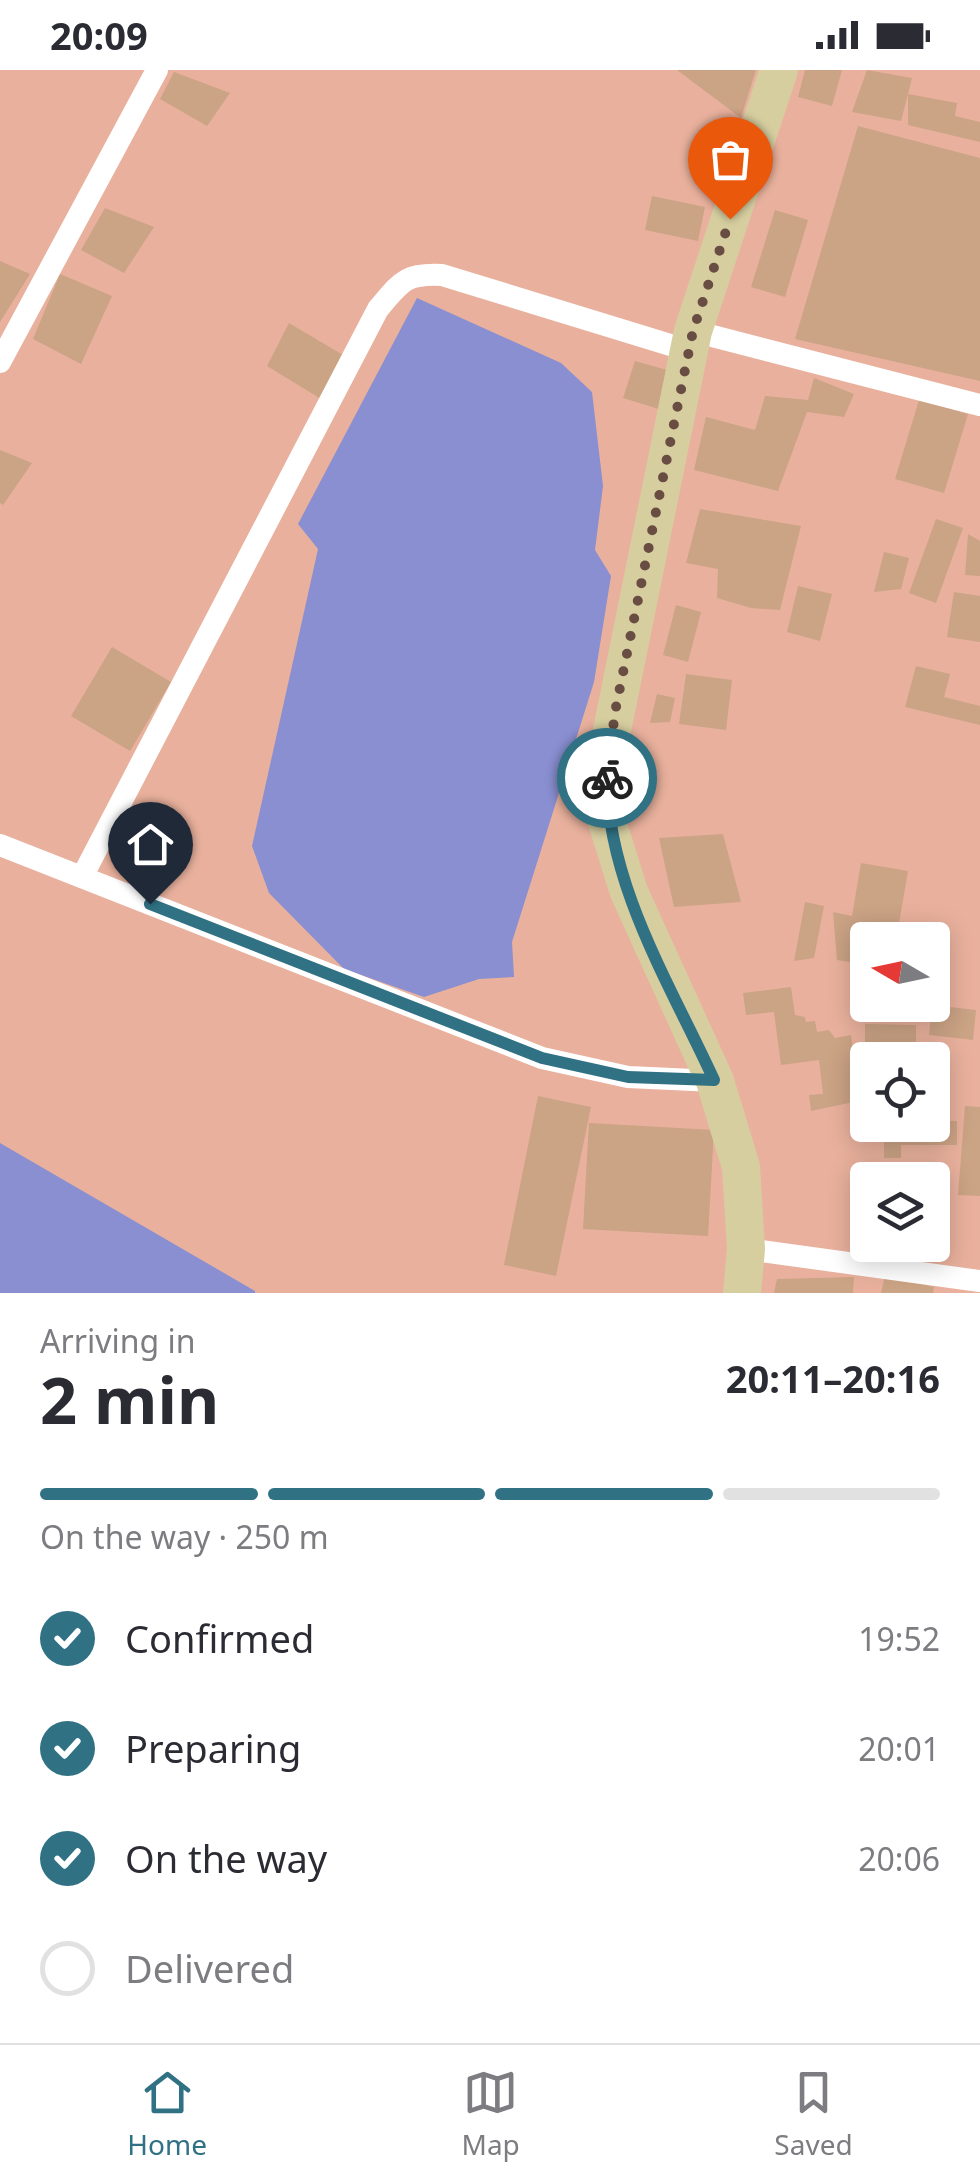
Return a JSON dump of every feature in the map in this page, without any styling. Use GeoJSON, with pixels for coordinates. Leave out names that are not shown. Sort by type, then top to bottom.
{"type":"FeatureCollection","features":[{"type":"Feature","properties":{"kind":"main road"},"geometry":{"type":"LineString","coordinates":[[742,1293],[746,1249],[741,1167],[714,1080],[629,892],[607,822],[608,750],[692,341],[779,70]]}},
{"type":"Feature","properties":{"kind":"street"},"geometry":{"type":"LineString","coordinates":[[0,362],[157,70]]}},
{"type":"Feature","properties":{"kind":"street"},"geometry":{"type":"LineString","coordinates":[[82,877],[378,309],[401,282],[416,273],[442,275],[692,341],[980,404]]}},
{"type":"Feature","properties":{"kind":"street"},"geometry":{"type":"LineString","coordinates":[[0,845],[542,1058],[628,1077],[714,1080]]}},
{"type":"Feature","properties":{"kind":"street"},"geometry":{"type":"LineString","coordinates":[[746,1249],[980,1281]]}},
{"type":"Feature","properties":{"kind":"shaded area"},"geometry":{"type":"Polygon","coordinates":[[[0,70],[980,70],[980,1293],[0,1293],[0,70]]]}},
{"type":"Feature","properties":{"kind":"water"},"geometry":{"type":"Polygon","coordinates":[[[417,298],[561,363],[592,392],[603,486],[595,550],[611,576],[594,682],[512,942],[514,977],[479,979],[424,997],[344,969],[269,893],[252,846],[318,549],[298,524],[417,298]]]}},
{"type":"Feature","properties":{"kind":"water"},"geometry":{"type":"Polygon","coordinates":[[[0,1143],[255,1291],[255,1293],[0,1293],[0,1143]]]}},
{"type":"Feature","properties":{"kind":"building"},"geometry":{"type":"Polygon","coordinates":[[[677,70],[756,70],[741,118],[677,70]]]}},
{"type":"Feature","properties":{"kind":"building"},"geometry":{"type":"Polygon","coordinates":[[[805,70],[842,70],[832,106],[798,97],[805,70]]]}},
{"type":"Feature","properties":{"kind":"building"},"geometry":{"type":"Polygon","coordinates":[[[867,70],[912,78],[901,121],[852,112],[867,70]]]}},
{"type":"Feature","properties":{"kind":"building"},"geometry":{"type":"Polygon","coordinates":[[[174,72],[230,93],[207,126],[160,99],[174,72]]]}},
{"type":"Feature","properties":{"kind":"building"},"geometry":{"type":"Polygon","coordinates":[[[908,94],[957,103],[955,116],[980,122],[980,142],[908,125],[908,94]]]}},
{"type":"Feature","properties":{"kind":"building"},"geometry":{"type":"Polygon","coordinates":[[[858,126],[980,158],[980,381],[795,339],[858,126]]]}},
{"type":"Feature","properties":{"kind":"building"},"geometry":{"type":"Polygon","coordinates":[[[652,196],[705,207],[698,241],[645,230],[652,196]]]}},
{"type":"Feature","properties":{"kind":"building"},"geometry":{"type":"Polygon","coordinates":[[[105,208],[154,227],[124,273],[81,250],[105,208]]]}},
{"type":"Feature","properties":{"kind":"building"},"geometry":{"type":"Polygon","coordinates":[[[775,210],[808,220],[785,297],[751,287],[775,210]]]}},
{"type":"Feature","properties":{"kind":"building"},"geometry":{"type":"Polygon","coordinates":[[[0,261],[30,274],[0,322],[0,261]]]}},
{"type":"Feature","properties":{"kind":"building"},"geometry":{"type":"Polygon","coordinates":[[[60,274],[112,296],[81,364],[33,339],[60,274]]]}},
{"type":"Feature","properties":{"kind":"building"},"geometry":{"type":"Polygon","coordinates":[[[289,323],[343,355],[321,399],[267,366],[289,323]]]}},
{"type":"Feature","properties":{"kind":"building"},"geometry":{"type":"Polygon","coordinates":[[[635,361],[674,372],[662,410],[623,398],[635,361]]]}},
{"type":"Feature","properties":{"kind":"building"},"geometry":{"type":"Polygon","coordinates":[[[814,378],[854,394],[844,417],[807,412],[778,491],[694,470],[706,417],[755,430],[765,396],[808,400],[814,378]]]}},
{"type":"Feature","properties":{"kind":"building"},"geometry":{"type":"Polygon","coordinates":[[[919,400],[968,414],[944,493],[895,479],[919,400]]]}},
{"type":"Feature","properties":{"kind":"building"},"geometry":{"type":"Polygon","coordinates":[[[0,450],[32,463],[3,505],[0,503],[0,450]]]}},
{"type":"Feature","properties":{"kind":"building"},"geometry":{"type":"Polygon","coordinates":[[[700,509],[801,526],[780,610],[751,608],[717,598],[718,569],[686,563],[700,509]]]}},
{"type":"Feature","properties":{"kind":"building"},"geometry":{"type":"Polygon","coordinates":[[[936,519],[963,528],[936,603],[909,593],[936,519]]]}},
{"type":"Feature","properties":{"kind":"building"},"geometry":{"type":"Polygon","coordinates":[[[968,534],[980,541],[980,576],[965,575],[968,534]]]}},
{"type":"Feature","properties":{"kind":"building"},"geometry":{"type":"Polygon","coordinates":[[[884,552],[909,558],[901,589],[874,592],[884,552]]]}},
{"type":"Feature","properties":{"kind":"building"},"geometry":{"type":"Polygon","coordinates":[[[798,586],[832,594],[820,641],[787,632],[798,586]]]}},
{"type":"Feature","properties":{"kind":"building"},"geometry":{"type":"Polygon","coordinates":[[[954,592],[980,596],[980,642],[947,637],[954,592]]]}},
{"type":"Feature","properties":{"kind":"building"},"geometry":{"type":"Polygon","coordinates":[[[676,605],[701,612],[688,662],[663,655],[676,605]]]}},
{"type":"Feature","properties":{"kind":"building"},"geometry":{"type":"Polygon","coordinates":[[[112,647],[171,682],[130,751],[71,716],[112,647]]]}},
{"type":"Feature","properties":{"kind":"building"},"geometry":{"type":"Polygon","coordinates":[[[916,666],[950,674],[944,697],[980,706],[980,725],[905,707],[916,666]]]}},
{"type":"Feature","properties":{"kind":"building"},"geometry":{"type":"Polygon","coordinates":[[[686,674],[732,680],[726,730],[679,724],[686,674]]]}},
{"type":"Feature","properties":{"kind":"building"},"geometry":{"type":"Polygon","coordinates":[[[657,694],[675,698],[670,722],[650,723],[657,694]]]}},
{"type":"Feature","properties":{"kind":"building"},"geometry":{"type":"Polygon","coordinates":[[[723,834],[741,902],[674,907],[659,838],[723,834]]]}},
{"type":"Feature","properties":{"kind":"building"},"geometry":{"type":"Polygon","coordinates":[[[861,863],[908,871],[899,922],[850,922],[850,962],[837,960],[833,912],[852,916],[861,863]]]}},
{"type":"Feature","properties":{"kind":"building"},"geometry":{"type":"Polygon","coordinates":[[[805,902],[824,906],[814,958],[794,961],[805,902]]]}},
{"type":"Feature","properties":{"kind":"building"},"geometry":{"type":"Polygon","coordinates":[[[791,987],[795,1015],[805,1017],[806,1022],[815,1021],[817,1032],[829,1030],[835,1038],[851,1035],[850,1103],[811,1111],[809,1095],[823,1094],[819,1060],[781,1065],[774,1012],[746,1015],[743,993],[791,987]]]}},
{"type":"Feature","properties":{"kind":"building"},"geometry":{"type":"Polygon","coordinates":[[[950,1007],[976,1010],[973,1040],[929,1035],[930,1022],[950,1022],[950,1007]]]}},
{"type":"Feature","properties":{"kind":"building"},"geometry":{"type":"Polygon","coordinates":[[[865,1024],[916,1025],[916,1042],[865,1042],[865,1024]]]}},
{"type":"Feature","properties":{"kind":"building"},"geometry":{"type":"Polygon","coordinates":[[[538,1096],[591,1107],[556,1276],[504,1265],[538,1096]]]}},
{"type":"Feature","properties":{"kind":"building"},"geometry":{"type":"Polygon","coordinates":[[[965,1106],[980,1107],[980,1196],[958,1195],[965,1106]]]}},
{"type":"Feature","properties":{"kind":"building"},"geometry":{"type":"Polygon","coordinates":[[[950,1121],[957,1121],[957,1145],[901,1145],[901,1158],[884,1158],[884,1142],[950,1142],[950,1121]]]}},
{"type":"Feature","properties":{"kind":"building"},"geometry":{"type":"Polygon","coordinates":[[[589,1123],[714,1130],[708,1236],[583,1229],[589,1123]]]}},
{"type":"Feature","properties":{"kind":"building"},"geometry":{"type":"Polygon","coordinates":[[[885,1276],[934,1287],[933,1293],[881,1293],[885,1276]]]}},
{"type":"Feature","properties":{"kind":"building"},"geometry":{"type":"Polygon","coordinates":[[[854,1277],[853,1293],[774,1293],[777,1279],[854,1277]]]}},
{"type":"Feature","properties":{"kind":"way so far"},"geometry":{"type":"LineString","coordinates":[[607,778],[608,750],[622,674],[671,457],[693,331],[730,219]]}},
{"type":"Feature","properties":{"kind":"route"},"geometry":{"type":"LineString","coordinates":[[150,904],[542,1058],[628,1077],[714,1080],[629,892],[607,822],[607,778]]}}]}
